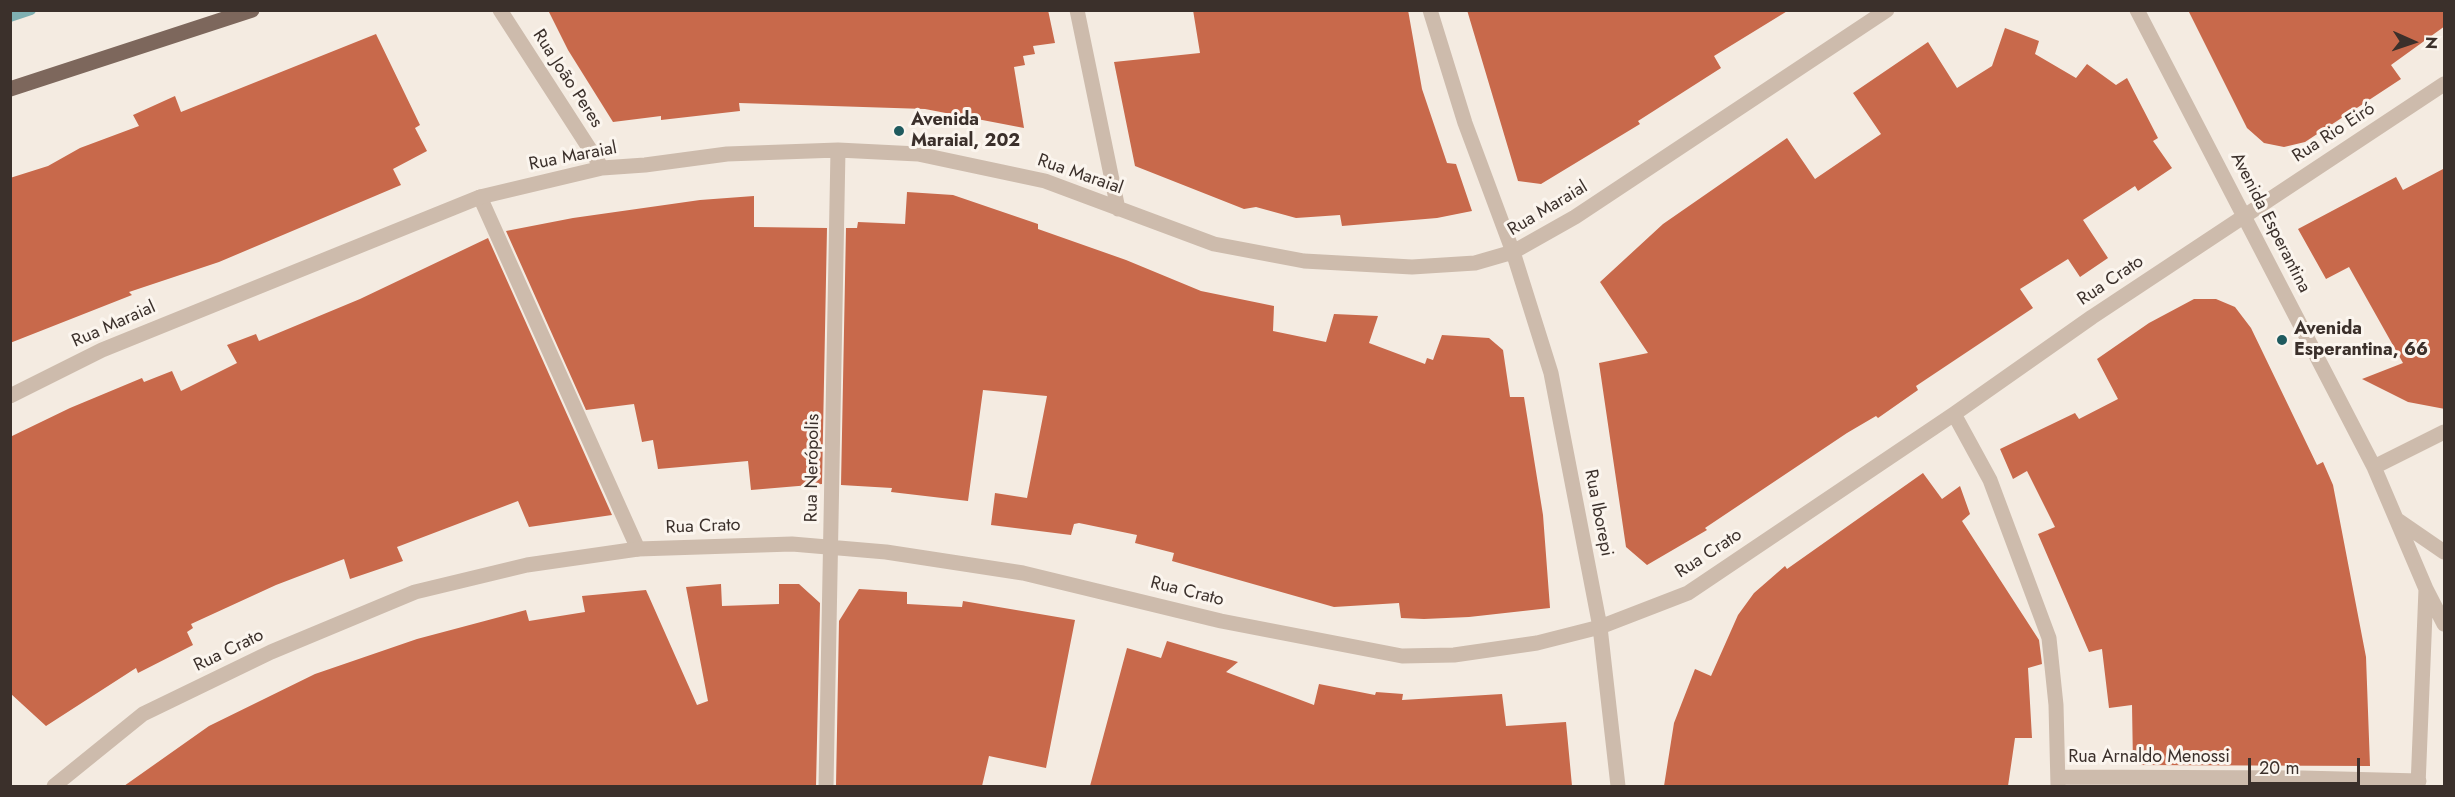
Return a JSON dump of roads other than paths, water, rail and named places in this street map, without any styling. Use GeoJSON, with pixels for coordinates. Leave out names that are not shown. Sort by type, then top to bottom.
{"type":"FeatureCollection","features":[{"type":"Feature","properties":{"kind":"main road"},"geometry":{"type":"LineString","coordinates":[[10,89],[252,10]]}},
{"type":"Feature","properties":{"kind":"street","name":"Rua João Peres"},"geometry":{"type":"LineString","coordinates":[[500,10],[602,168]]}},
{"type":"Feature","properties":{"kind":"street"},"geometry":{"type":"LineString","coordinates":[[1077,10],[1118,209]]}},
{"type":"Feature","properties":{"kind":"street","name":"Rua Iborepi"},"geometry":{"type":"LineString","coordinates":[[1430,10],[1465,123],[1514,252],[1551,373],[1600,627],[1618,786]]}},
{"type":"Feature","properties":{"kind":"street","name":"Rua Maraial"},"geometry":{"type":"LineString","coordinates":[[10,396],[102,350],[480,197],[602,168],[645,165],[727,154],[838,150],[918,154],[1045,181],[1214,243],[1304,261],[1412,267],[1475,263],[1514,252],[1575,217],[1887,10]]}},
{"type":"Feature","properties":{"kind":"street","name":"Avenida Esperantina"},"geometry":{"type":"LineString","coordinates":[[2137,10],[2374,467],[2426,589],[2445,624]]}},
{"type":"Feature","properties":{"kind":"street","name":"Rua Rio Eiró"},"geometry":{"type":"LineString","coordinates":[[2245,215],[2445,84]]}},
{"type":"Feature","properties":{"kind":"street","name":"Rua Nerópolis"},"geometry":{"type":"LineString","coordinates":[[826,786],[838,150]]}},
{"type":"Feature","properties":{"kind":"street"},"geometry":{"type":"LineString","coordinates":[[480,197],[638,549]]}},
{"type":"Feature","properties":{"kind":"street","name":"Rua Crato"},"geometry":{"type":"LineString","coordinates":[[54,786],[143,714],[271,652],[415,592],[527,565],[638,549],[792,544],[886,552],[1023,573],[1221,621],[1402,656],[1454,655],[1537,643],[1600,627],[1688,593],[1954,414],[2092,316],[2245,215]]}},
{"type":"Feature","properties":{"kind":"street"},"geometry":{"type":"LineString","coordinates":[[1954,414],[1990,480],[2049,638],[2059,782]]}},
{"type":"Feature","properties":{"kind":"street"},"geometry":{"type":"LineString","coordinates":[[2374,467],[2445,432]]}},
{"type":"Feature","properties":{"kind":"street"},"geometry":{"type":"LineString","coordinates":[[2396,519],[2445,552]]}},
{"type":"Feature","properties":{"kind":"street"},"geometry":{"type":"LineString","coordinates":[[2418,784],[2426,589]]}},
{"type":"Feature","properties":{"kind":"street","name":"Rua Arnaldo Menossi"},"geometry":{"type":"LineString","coordinates":[[2059,782],[2302,777],[2418,784]]}},
{"type":"Feature","properties":{"kind":"waterway"},"geometry":{"type":"LineString","coordinates":[[10,17],[31,10]]}},
{"type":"Feature","properties":{"kind":"place","name":"Avenida Maraial, 202"},"geometry":{"type":"Point","coordinates":[899,131]}},
{"type":"Feature","properties":{"kind":"place","name":"Avenida Esperantina, 66"},"geometry":{"type":"Point","coordinates":[2282,340]}}]}
